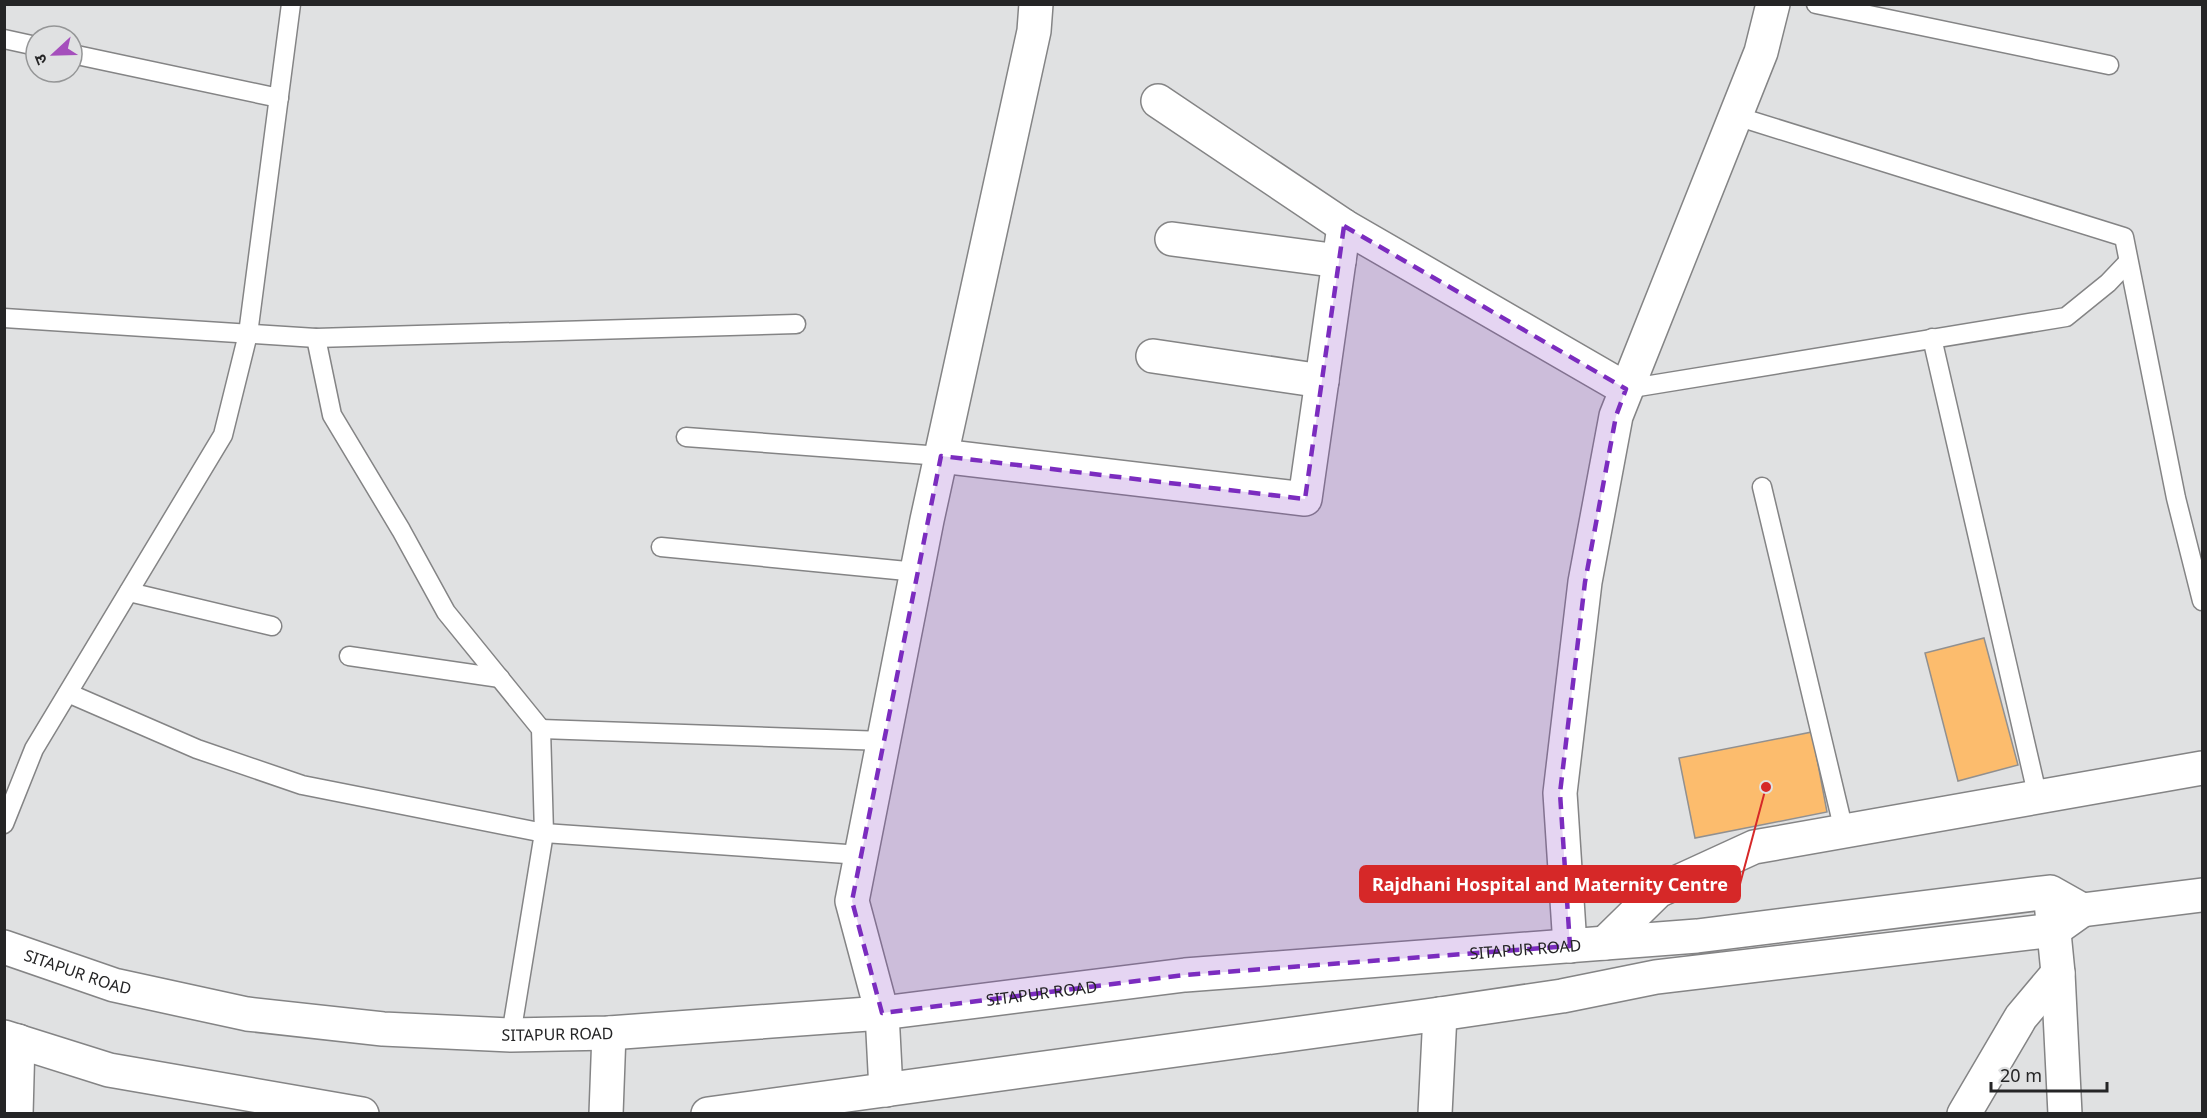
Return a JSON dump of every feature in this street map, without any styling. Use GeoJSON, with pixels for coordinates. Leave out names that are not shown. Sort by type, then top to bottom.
{"type":"FeatureCollection","features":[{"type":"Feature","properties":{"kind":"street"},"geometry":{"type":"LineString","coordinates":[[886,1090],[882,1013],[852,900],[941,456],[1034,31],[1036,4]]}},
{"type":"Feature","properties":{"kind":"street"},"geometry":{"type":"LineString","coordinates":[[1570,946],[1560,793],[1586,582],[1616,416],[1761,52],[1773,4]]}},
{"type":"Feature","properties":{"kind":"street"},"geometry":{"type":"LineString","coordinates":[[1158,102],[1344,226],[1626,389]]}},
{"type":"Feature","properties":{"kind":"street"},"geometry":{"type":"LineString","coordinates":[[941,456],[1305,499],[1344,226]]}},
{"type":"Feature","properties":{"kind":"street"},"geometry":{"type":"LineString","coordinates":[[1172,239],[1339,261]]}},
{"type":"Feature","properties":{"kind":"street"},"geometry":{"type":"LineString","coordinates":[[1153,356],[1322,381]]}},
{"type":"Feature","properties":{"kind":"street"},"geometry":{"type":"LineString","coordinates":[[1605,943],[1658,891],[1754,847],[2202,768]]}},
{"type":"Feature","properties":{"kind":"street"},"geometry":{"type":"LineString","coordinates":[[2050,892],[2082,910]]}},
{"type":"Feature","properties":{"kind":"street"},"geometry":{"type":"LineString","coordinates":[[2050,892],[2058,973],[2065,1113]]}},
{"type":"Feature","properties":{"kind":"street","name":"SITAPUR ROAD"},"geometry":{"type":"LineString","coordinates":[[4,947],[114,985],[247,1014],[383,1029],[511,1035],[609,1033],[882,1013],[1185,975],[1697,936],[2050,892]]}},
{"type":"Feature","properties":{"kind":"street"},"geometry":{"type":"LineString","coordinates":[[708,1113],[1440,1014],[1562,996],[1656,977],[2054,930],[2082,910],[2202,895]]}},
{"type":"Feature","properties":{"kind":"street"},"geometry":{"type":"LineString","coordinates":[[1964,1113],[2021,1017],[2058,973]]}},
{"type":"Feature","properties":{"kind":"street"},"geometry":{"type":"LineString","coordinates":[[1436,1113],[1440,1014]]}},
{"type":"Feature","properties":{"kind":"street"},"geometry":{"type":"LineString","coordinates":[[606,1113],[609,1033]]}},
{"type":"Feature","properties":{"kind":"street"},"geometry":{"type":"LineString","coordinates":[[16,1113],[11,1039],[109,1070],[303,1109],[362,1113]]}},
{"type":"Feature","properties":{"kind":"lane"},"geometry":{"type":"LineString","coordinates":[[4,824],[34,749],[222,435],[248,334],[291,4]]}},
{"type":"Feature","properties":{"kind":"lane"},"geometry":{"type":"LineString","coordinates":[[1816,4],[2109,65]]}},
{"type":"Feature","properties":{"kind":"lane"},"geometry":{"type":"LineString","coordinates":[[4,39],[24,43]]}},
{"type":"Feature","properties":{"kind":"lane"},"geometry":{"type":"LineString","coordinates":[[84,57],[279,98]]}},
{"type":"Feature","properties":{"kind":"lane"},"geometry":{"type":"LineString","coordinates":[[1736,116],[2124,237],[2176,498],[2202,601]]}},
{"type":"Feature","properties":{"kind":"lane"},"geometry":{"type":"LineString","coordinates":[[1626,389],[2066,317],[2108,283],[2128,262]]}},
{"type":"Feature","properties":{"kind":"lane"},"geometry":{"type":"LineString","coordinates":[[4,318],[316,338],[796,324]]}},
{"type":"Feature","properties":{"kind":"lane"},"geometry":{"type":"LineString","coordinates":[[316,338],[332,416],[401,530],[446,612],[541,729],[544,833],[511,1035]]}},
{"type":"Feature","properties":{"kind":"lane"},"geometry":{"type":"LineString","coordinates":[[1932,338],[2038,798]]}},
{"type":"Feature","properties":{"kind":"lane"},"geometry":{"type":"LineString","coordinates":[[686,437],[941,456]]}},
{"type":"Feature","properties":{"kind":"lane"},"geometry":{"type":"LineString","coordinates":[[1762,487],[1844,831]]}},
{"type":"Feature","properties":{"kind":"lane"},"geometry":{"type":"LineString","coordinates":[[661,547],[917,572]]}},
{"type":"Feature","properties":{"kind":"lane"},"geometry":{"type":"LineString","coordinates":[[129,592],[272,626]]}},
{"type":"Feature","properties":{"kind":"lane"},"geometry":{"type":"LineString","coordinates":[[349,656],[500,678]]}},
{"type":"Feature","properties":{"kind":"lane"},"geometry":{"type":"LineString","coordinates":[[68,693],[197,749],[302,784],[544,833],[861,855]]}},
{"type":"Feature","properties":{"kind":"lane"},"geometry":{"type":"LineString","coordinates":[[541,729],[884,741]]}},
{"type":"Feature","properties":{"kind":"highlighted area"},"geometry":{"type":"Polygon","coordinates":[[[1344,226],[1626,389],[1616,416],[1585,582],[1560,793],[1570,946],[1185,975],[882,1013],[852,901],[941,456],[1305,499],[1344,226]]]}},
{"type":"Feature","properties":{"kind":"building"},"geometry":{"type":"Polygon","coordinates":[[[1984,638],[2018,765],[1958,781],[1925,653],[1984,638]]]}},
{"type":"Feature","properties":{"kind":"building"},"geometry":{"type":"Polygon","coordinates":[[[1812,732],[1827,812],[1695,838],[1679,758],[1812,732]]]}},
{"type":"Feature","properties":{"kind":"place","name":"Rajdhani Hospital and Maternity Centre"},"geometry":{"type":"Point","coordinates":[1766,787]}}]}
